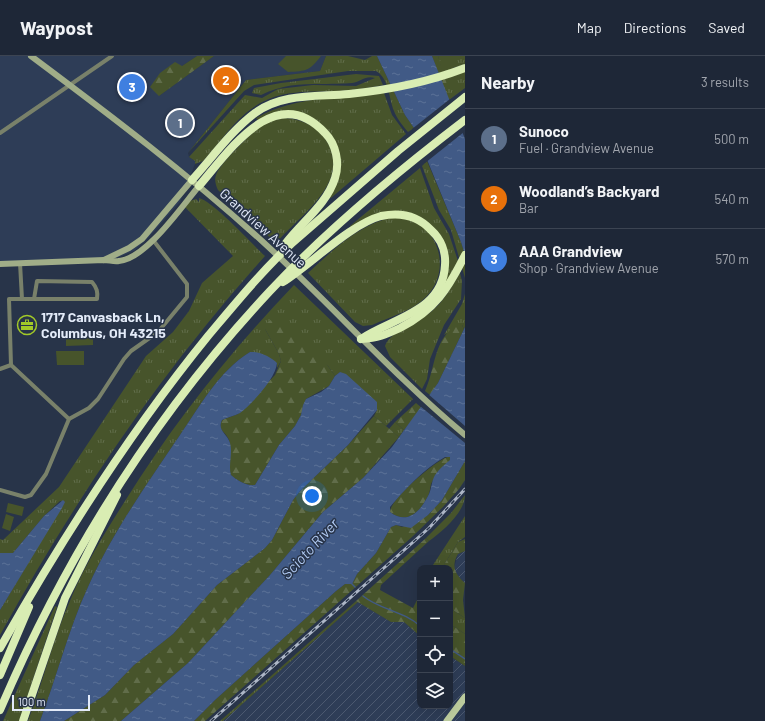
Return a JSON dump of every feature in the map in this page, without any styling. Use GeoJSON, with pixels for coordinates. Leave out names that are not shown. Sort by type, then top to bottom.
{"type":"FeatureCollection","features":[{"type":"Feature","properties":{"kind":"highway"},"geometry":{"type":"LineString","coordinates":[[192,180],[241,126],[255,113],[268,106],[286,99],[377,90],[455,72],[465,68]]}},
{"type":"Feature","properties":{"kind":"highway"},"geometry":{"type":"LineString","coordinates":[[275,259],[398,151],[465,97]]}},
{"type":"Feature","properties":{"kind":"highway"},"geometry":{"type":"LineString","coordinates":[[0,648],[85,506],[151,408],[228,313],[327,196],[335,178],[337,169],[333,143],[322,129],[306,119],[291,114],[274,116],[258,122],[237,142],[199,186]]}},
{"type":"Feature","properties":{"kind":"highway"},"geometry":{"type":"LineString","coordinates":[[0,710],[34,635],[93,524],[140,452],[186,390],[270,290],[347,216],[465,120]]}},
{"type":"Feature","properties":{"kind":"highway"},"geometry":{"type":"LineString","coordinates":[[270,290],[298,272],[346,235],[368,221],[380,216],[392,214],[403,215],[420,221],[436,235],[443,249],[444,273],[439,288],[429,301],[412,314],[374,330],[361,339]]}},
{"type":"Feature","properties":{"kind":"highway"},"geometry":{"type":"LineString","coordinates":[[361,339],[379,338],[420,316],[438,300],[454,277],[465,255]]}},
{"type":"Feature","properties":{"kind":"highway"},"geometry":{"type":"LineString","coordinates":[[23,721],[65,598],[140,452]]}},
{"type":"Feature","properties":{"kind":"highway"},"geometry":{"type":"LineString","coordinates":[[0,675],[38,584]]}},
{"type":"Feature","properties":{"kind":"main road","name":"Grandview Avenue"},"geometry":{"type":"LineString","coordinates":[[31,56],[145,141],[262,241],[406,384],[465,435]]}},
{"type":"Feature","properties":{"kind":"main road"},"geometry":{"type":"LineString","coordinates":[[104,260],[129,248],[142,239],[192,180]]}},
{"type":"Feature","properties":{"kind":"main road"},"geometry":{"type":"LineString","coordinates":[[0,264],[104,260],[119,261],[134,257],[153,240],[199,186]]}},
{"type":"Feature","properties":{"kind":"main road"},"geometry":{"type":"LineString","coordinates":[[448,721],[465,698]]}},
{"type":"Feature","properties":{"kind":"street"},"geometry":{"type":"LineString","coordinates":[[0,133],[112,56]]}},
{"type":"Feature","properties":{"kind":"street"},"geometry":{"type":"LineString","coordinates":[[0,490],[25,497],[31,495],[46,474],[69,419],[89,408],[98,399],[124,359],[131,351],[158,332],[187,297],[187,284],[153,240]]}},
{"type":"Feature","properties":{"kind":"street"},"geometry":{"type":"LineString","coordinates":[[20,263],[22,299]]}},
{"type":"Feature","properties":{"kind":"street"},"geometry":{"type":"LineString","coordinates":[[34,298],[35,285],[37,282],[92,282],[98,293],[97,299],[34,298],[9,300],[11,366],[69,419]]}},
{"type":"Feature","properties":{"kind":"street"},"geometry":{"type":"LineString","coordinates":[[0,370],[11,366]]}},
{"type":"Feature","properties":{"kind":"shaded area"},"geometry":{"type":"Polygon","coordinates":[[[0,56],[197,56],[182,66],[159,96],[214,56],[326,56],[320,71],[246,80],[188,153],[189,157],[195,161],[195,164],[180,202],[150,236],[134,251],[117,258],[0,265],[0,56]]]}},
{"type":"Feature","properties":{"kind":"shaded area"},"geometry":{"type":"Polygon","coordinates":[[[465,551],[465,583],[457,576],[454,568],[458,554],[465,551]]]}},
{"type":"Feature","properties":{"kind":"shaded area"},"geometry":{"type":"Polygon","coordinates":[[[358,602],[391,622],[404,622],[417,633],[417,709],[453,709],[453,658],[465,666],[465,721],[223,721],[358,602]]]}},
{"type":"Feature","properties":{"kind":"green space"},"geometry":{"type":"Polygon","coordinates":[[[197,56],[214,56],[159,96],[150,87],[160,73],[175,62],[182,66],[197,56]]]}},
{"type":"Feature","properties":{"kind":"green space"},"geometry":{"type":"Polygon","coordinates":[[[286,56],[321,56],[307,69],[288,72],[278,64],[286,56]]]}},
{"type":"Feature","properties":{"kind":"green space"},"geometry":{"type":"Polygon","coordinates":[[[326,56],[348,56],[365,60],[372,56],[377,56],[405,115],[414,128],[408,132],[398,120],[392,106],[388,89],[380,74],[376,71],[348,71],[254,85],[244,91],[188,153],[246,80],[320,71],[326,56]]]}},
{"type":"Feature","properties":{"kind":"green space"},"geometry":{"type":"Polygon","coordinates":[[[432,56],[438,56],[448,88],[447,91],[445,91],[432,56]]]}},
{"type":"Feature","properties":{"kind":"green space"},"geometry":{"type":"Polygon","coordinates":[[[438,56],[465,56],[465,64],[453,68],[455,75],[465,71],[465,88],[449,100],[445,91],[447,91],[438,56]]]}},
{"type":"Feature","properties":{"kind":"green space"},"geometry":{"type":"Polygon","coordinates":[[[356,74],[379,76],[383,85],[345,91],[284,94],[274,97],[264,101],[246,113],[227,132],[203,161],[195,164],[195,161],[189,157],[245,95],[262,98],[278,89],[313,85],[356,86],[375,78],[368,77],[352,83],[294,85],[272,90],[261,95],[252,93],[254,88],[281,83],[356,74]]]}},
{"type":"Feature","properties":{"kind":"green space"},"geometry":{"type":"Polygon","coordinates":[[[384,93],[392,115],[406,134],[331,198],[329,197],[338,179],[328,133],[322,125],[309,117],[274,113],[258,120],[256,118],[271,111],[302,102],[335,97],[384,93]]]}},
{"type":"Feature","properties":{"kind":"green space"},"geometry":{"type":"Polygon","coordinates":[[[284,118],[306,123],[320,132],[332,153],[333,168],[329,182],[321,195],[276,243],[218,190],[215,179],[219,170],[231,154],[256,130],[268,122],[284,118]]]}},
{"type":"Feature","properties":{"kind":"green space"},"geometry":{"type":"Polygon","coordinates":[[[427,161],[461,242],[465,255],[465,278],[451,230],[439,210],[422,166],[427,161]]]}},
{"type":"Feature","properties":{"kind":"green space"},"geometry":{"type":"Polygon","coordinates":[[[420,168],[434,208],[449,234],[458,261],[442,290],[446,277],[437,232],[422,218],[408,212],[351,228],[350,226],[420,168]]]}},
{"type":"Feature","properties":{"kind":"green space"},"geometry":{"type":"Polygon","coordinates":[[[199,198],[214,207],[265,256],[190,345],[122,438],[58,535],[0,635],[0,610],[64,502],[60,501],[44,516],[13,553],[0,553],[0,539],[3,540],[59,487],[146,356],[173,332],[189,311],[202,283],[233,256],[185,207],[190,201],[196,199],[199,202],[199,198]]]}},
{"type":"Feature","properties":{"kind":"green space"},"geometry":{"type":"Polygon","coordinates":[[[394,217],[416,222],[429,233],[435,242],[440,261],[437,280],[426,297],[414,306],[372,325],[363,326],[355,322],[308,273],[347,239],[369,225],[394,217]]]}},
{"type":"Feature","properties":{"kind":"green space"},"geometry":{"type":"Polygon","coordinates":[[[460,273],[462,281],[461,299],[444,325],[430,359],[427,379],[422,389],[390,357],[385,346],[393,335],[432,311],[448,293],[460,273]]]}},
{"type":"Feature","properties":{"kind":"green space"},"geometry":{"type":"Polygon","coordinates":[[[294,285],[413,399],[386,426],[374,416],[377,410],[340,372],[335,376],[328,366],[265,329],[279,354],[281,361],[277,368],[277,363],[250,352],[229,369],[203,401],[143,490],[97,567],[81,603],[40,721],[28,721],[54,642],[66,611],[84,571],[111,524],[163,443],[183,415],[247,336],[294,285]]]}},
{"type":"Feature","properties":{"kind":"green space"},"geometry":{"type":"Polygon","coordinates":[[[465,294],[464,329],[462,325],[444,335],[462,304],[465,294]]]}},
{"type":"Feature","properties":{"kind":"green space"},"geometry":{"type":"Polygon","coordinates":[[[276,318],[328,366],[335,376],[329,386],[306,399],[301,415],[295,426],[279,445],[255,485],[248,485],[231,475],[229,466],[229,440],[221,429],[221,424],[222,420],[238,414],[275,375],[281,361],[279,354],[265,329],[269,322],[276,318]]]}},
{"type":"Feature","properties":{"kind":"green space"},"geometry":{"type":"Polygon","coordinates":[[[458,324],[462,325],[464,329],[438,383],[430,395],[425,391],[429,382],[439,345],[450,330],[458,324]]]}},
{"type":"Feature","properties":{"kind":"green space"},"geometry":{"type":"Polygon","coordinates":[[[91,331],[93,334],[93,345],[66,346],[66,332],[91,331]]]}},
{"type":"Feature","properties":{"kind":"green space"},"geometry":{"type":"Polygon","coordinates":[[[56,351],[84,351],[84,365],[57,365],[56,351]]]}},
{"type":"Feature","properties":{"kind":"green space"},"geometry":{"type":"Polygon","coordinates":[[[416,403],[422,408],[404,430],[395,422],[416,403]]]}},
{"type":"Feature","properties":{"kind":"green space"},"geometry":{"type":"Polygon","coordinates":[[[374,416],[399,437],[363,478],[323,512],[270,575],[188,663],[121,721],[64,721],[105,695],[134,665],[173,634],[217,585],[265,548],[272,540],[293,500],[300,491],[348,445],[374,416]]]}},
{"type":"Feature","properties":{"kind":"green space"},"geometry":{"type":"Polygon","coordinates":[[[395,422],[404,430],[399,437],[389,429],[395,422]]]}},
{"type":"Feature","properties":{"kind":"green space"},"geometry":{"type":"Polygon","coordinates":[[[450,456],[451,460],[435,477],[425,502],[417,512],[407,517],[402,517],[396,516],[390,512],[392,506],[398,498],[415,480],[435,464],[450,456]]]}},
{"type":"Feature","properties":{"kind":"green space"},"geometry":{"type":"Polygon","coordinates":[[[465,461],[465,480],[459,489],[412,537],[205,721],[194,721],[215,700],[336,591],[345,584],[352,584],[357,574],[376,553],[391,527],[396,525],[402,527],[428,515],[442,500],[465,461]]]}},
{"type":"Feature","properties":{"kind":"green space"},"geometry":{"type":"Polygon","coordinates":[[[465,495],[464,501],[457,515],[446,527],[429,541],[426,538],[451,513],[465,495]]]}},
{"type":"Feature","properties":{"kind":"green space"},"geometry":{"type":"Polygon","coordinates":[[[8,503],[24,507],[22,516],[6,512],[8,503]]]}},
{"type":"Feature","properties":{"kind":"green space"},"geometry":{"type":"Polygon","coordinates":[[[6,514],[14,517],[10,531],[2,528],[6,514]]]}},
{"type":"Feature","properties":{"kind":"green space"},"geometry":{"type":"Polygon","coordinates":[[[465,516],[465,537],[458,542],[444,565],[433,565],[465,516]]]}},
{"type":"Feature","properties":{"kind":"green space"},"geometry":{"type":"Polygon","coordinates":[[[426,538],[429,541],[381,585],[380,590],[413,608],[417,600],[417,633],[404,622],[391,622],[356,601],[426,538]]]}},
{"type":"Feature","properties":{"kind":"green space"},"geometry":{"type":"Polygon","coordinates":[[[465,539],[465,551],[458,554],[455,562],[455,570],[465,583],[463,600],[465,618],[453,610],[453,565],[444,565],[458,542],[465,539]]]}},
{"type":"Feature","properties":{"kind":"green space"},"geometry":{"type":"Polygon","coordinates":[[[356,601],[358,602],[223,721],[220,721],[356,601]]]}},
{"type":"Feature","properties":{"kind":"green space"},"geometry":{"type":"Polygon","coordinates":[[[55,606],[57,607],[19,721],[3,721],[55,606]]]}},
{"type":"Feature","properties":{"kind":"green space"},"geometry":{"type":"Polygon","coordinates":[[[453,610],[465,618],[465,634],[453,626],[453,610]]]}},
{"type":"Feature","properties":{"kind":"green space"},"geometry":{"type":"Polygon","coordinates":[[[453,626],[465,634],[465,666],[453,658],[453,626]]]}},
{"type":"Feature","properties":{"kind":"water"},"geometry":{"type":"Polygon","coordinates":[[[377,56],[432,56],[465,139],[465,255],[414,128],[405,115],[377,56]]]}},
{"type":"Feature","properties":{"kind":"water","name":"Scioto River"},"geometry":{"type":"Polygon","coordinates":[[[465,327],[465,461],[442,500],[428,515],[411,528],[396,525],[391,527],[376,553],[357,574],[352,584],[345,584],[336,591],[215,700],[194,721],[121,721],[188,663],[270,575],[323,512],[363,478],[392,447],[438,383],[465,327]],[[445,457],[437,462],[415,480],[390,507],[390,512],[396,516],[407,517],[417,512],[428,496],[435,475],[450,460],[450,457],[445,457]]]}},
{"type":"Feature","properties":{"kind":"water"},"geometry":{"type":"Polygon","coordinates":[[[250,352],[257,352],[265,355],[277,363],[276,369],[268,383],[251,404],[240,413],[222,420],[221,427],[229,440],[231,447],[231,475],[242,483],[255,485],[279,445],[295,426],[301,415],[306,399],[321,392],[329,386],[335,376],[340,372],[346,374],[377,402],[377,410],[348,445],[300,491],[293,500],[272,540],[265,548],[217,585],[173,634],[134,665],[105,695],[64,721],[40,721],[81,603],[97,567],[108,547],[143,490],[211,390],[229,369],[250,352]]]}},
{"type":"Feature","properties":{"kind":"water"},"geometry":{"type":"Polygon","coordinates":[[[63,500],[65,502],[62,508],[0,610],[0,553],[13,553],[44,516],[63,500]]]}},
{"type":"Feature","properties":{"kind":"pier"},"geometry":{"type":"Polygon","coordinates":[[[450,99],[464,132],[425,163],[412,129],[450,99]]]}},
{"type":"Feature","properties":{"kind":"pier"},"geometry":{"type":"Polygon","coordinates":[[[428,394],[465,426],[465,443],[420,406],[428,394]]]}},
{"type":"Feature","properties":{"kind":"waterway"},"geometry":{"type":"LineString","coordinates":[[351,583],[355,587]]}},
{"type":"Feature","properties":{"kind":"waterway"},"geometry":{"type":"LineString","coordinates":[[363,596],[370,601],[407,617],[417,624]]}},
{"type":"Feature","properties":{"kind":"waterway"},"geometry":{"type":"LineString","coordinates":[[453,651],[465,659]]}},
{"type":"Feature","properties":{"kind":"railway"},"geometry":{"type":"LineString","coordinates":[[211,721],[429,528],[465,489]]}},
{"type":"Feature","properties":{"kind":"place","name":"Woodland’s Backyard"},"geometry":{"type":"Point","coordinates":[226,80]}},
{"type":"Feature","properties":{"kind":"place","name":"AAA Grandview"},"geometry":{"type":"Point","coordinates":[132,87]}},
{"type":"Feature","properties":{"kind":"place","name":"Sunoco"},"geometry":{"type":"Point","coordinates":[180,123]}},
{"type":"Feature","properties":{"kind":"place","name":"1717 Canvasback Ln, Columbus, OH 43215"},"geometry":{"type":"Point","coordinates":[27,325]}}]}
